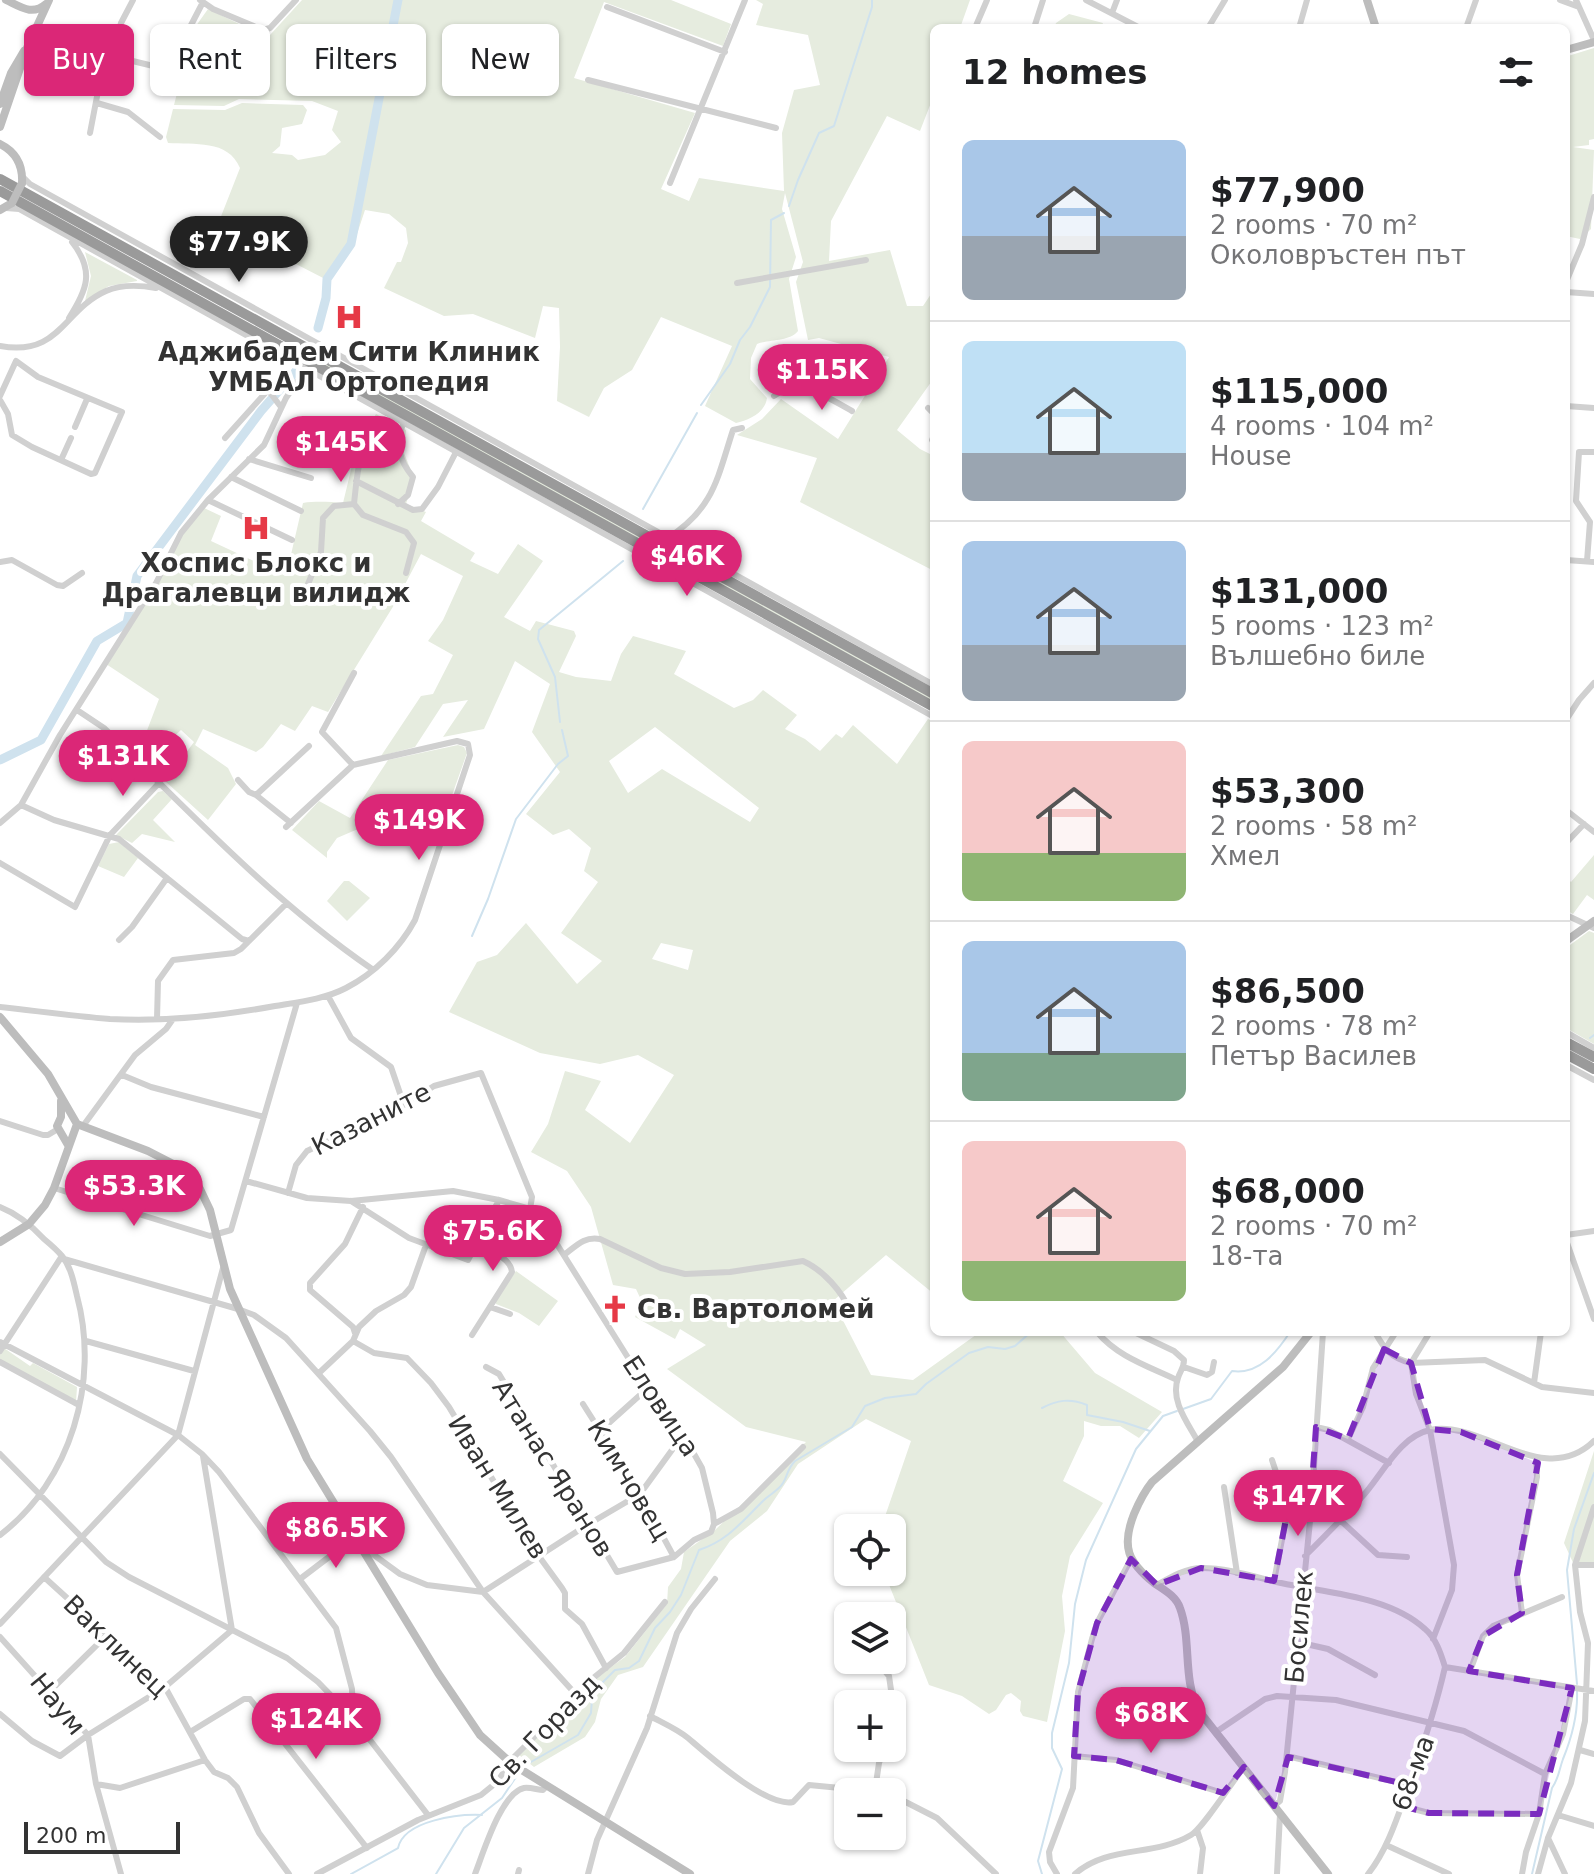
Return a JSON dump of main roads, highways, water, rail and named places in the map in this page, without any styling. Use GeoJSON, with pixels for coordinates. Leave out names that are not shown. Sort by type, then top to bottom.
{"type":"FeatureCollection","features":[{"type":"Feature","properties":{"kind":"highway"},"geometry":{"type":"LineString","coordinates":[[0,179],[930,692]]}},
{"type":"Feature","properties":{"kind":"highway"},"geometry":{"type":"LineString","coordinates":[[0,191],[930,705]]}},
{"type":"Feature","properties":{"kind":"highway"},"geometry":{"type":"LineString","coordinates":[[219,298],[251,308]]}},
{"type":"Feature","properties":{"kind":"highway"},"geometry":{"type":"LineString","coordinates":[[210,308],[239,331]]}},
{"type":"Feature","properties":{"kind":"highway"},"geometry":{"type":"LineString","coordinates":[[267,316],[295,340]]}},
{"type":"Feature","properties":{"kind":"highway"},"geometry":{"type":"LineString","coordinates":[[306,369],[350,385]]}},
{"type":"Feature","properties":{"kind":"highway"},"geometry":{"type":"LineString","coordinates":[[1570,1044],[1591,1056],[1594,1071]]}},
{"type":"Feature","properties":{"kind":"highway"},"geometry":{"type":"LineString","coordinates":[[1570,1054],[1591,1056]]}},
{"type":"Feature","properties":{"kind":"waterway"},"geometry":{"type":"LineString","coordinates":[[318,328],[326,298],[327,279],[351,244],[398,0]]}},
{"type":"Feature","properties":{"kind":"waterway"},"geometry":{"type":"LineString","coordinates":[[789,206],[819,133],[834,126],[872,0]]}},
{"type":"Feature","properties":{"kind":"waterway"},"geometry":{"type":"LineString","coordinates":[[701,405],[730,364],[770,287],[771,220],[784,213]]}},
{"type":"Feature","properties":{"kind":"waterway"},"geometry":{"type":"LineString","coordinates":[[0,760],[41,740],[97,641],[127,623],[137,576],[261,411],[297,370]]}},
{"type":"Feature","properties":{"kind":"waterway"},"geometry":{"type":"LineString","coordinates":[[643,509],[697,413]]}},
{"type":"Feature","properties":{"kind":"waterway"},"geometry":{"type":"LineString","coordinates":[[560,722],[555,677],[538,639],[539,630],[623,561]]}},
{"type":"Feature","properties":{"kind":"waterway"},"geometry":{"type":"LineString","coordinates":[[472,936],[516,819],[558,764],[568,756],[562,730]]}},
{"type":"Feature","properties":{"kind":"waterway"},"geometry":{"type":"LineString","coordinates":[[1590,1038],[1594,1035]]}},
{"type":"Feature","properties":{"kind":"waterway"},"geometry":{"type":"LineString","coordinates":[[524,1766],[578,1735],[591,1713],[592,1698],[602,1683],[615,1670],[629,1668],[639,1661],[655,1628],[681,1595],[699,1550],[727,1535],[779,1488],[795,1461],[852,1427],[865,1406],[885,1398],[916,1394],[969,1353],[988,1347],[1005,1349],[1015,1346],[1026,1336]]}},
{"type":"Feature","properties":{"kind":"waterway"},"geometry":{"type":"LineString","coordinates":[[1183,1409],[1211,1399],[1232,1371],[1259,1366],[1287,1336]]}},
{"type":"Feature","properties":{"kind":"waterway"},"geometry":{"type":"LineString","coordinates":[[1042,1408],[1058,1402],[1075,1401],[1087,1405],[1087,1415],[1150,1431]]}},
{"type":"Feature","properties":{"kind":"waterway"},"geometry":{"type":"LineString","coordinates":[[1042,1874],[1038,1861],[1062,1769],[1052,1748],[1052,1733],[1069,1663],[1075,1604],[1086,1560],[1136,1449],[1163,1416],[1177,1411]]}},
{"type":"Feature","properties":{"kind":"waterway"},"geometry":{"type":"LineString","coordinates":[[1577,1684],[1567,1570],[1574,1529],[1594,1473]]}},
{"type":"Feature","properties":{"kind":"waterway"},"geometry":{"type":"LineString","coordinates":[[1532,1874],[1552,1788],[1574,1726],[1577,1691]]}},
{"type":"Feature","properties":{"kind":"waterway"},"geometry":{"type":"LineString","coordinates":[[436,1874],[464,1828],[502,1798],[520,1771]]}},
{"type":"Feature","properties":{"kind":"waterway"},"geometry":{"type":"LineString","coordinates":[[351,1874],[398,1848],[402,1839],[421,1825],[447,1818],[482,1815]]}},
{"type":"Feature","properties":{"kind":"place","name":"Аджибадем Сити Клиник УМБАЛ Ортопедия"},"geometry":{"type":"Point","coordinates":[349,317]}},
{"type":"Feature","properties":{"kind":"place","name":"Хоспис Блокс и Драгалевци вилидж"},"geometry":{"type":"Point","coordinates":[256,528]}},
{"type":"Feature","properties":{"kind":"place","name":"Св. Вартоломей"},"geometry":{"type":"Point","coordinates":[615,1309]}}]}
